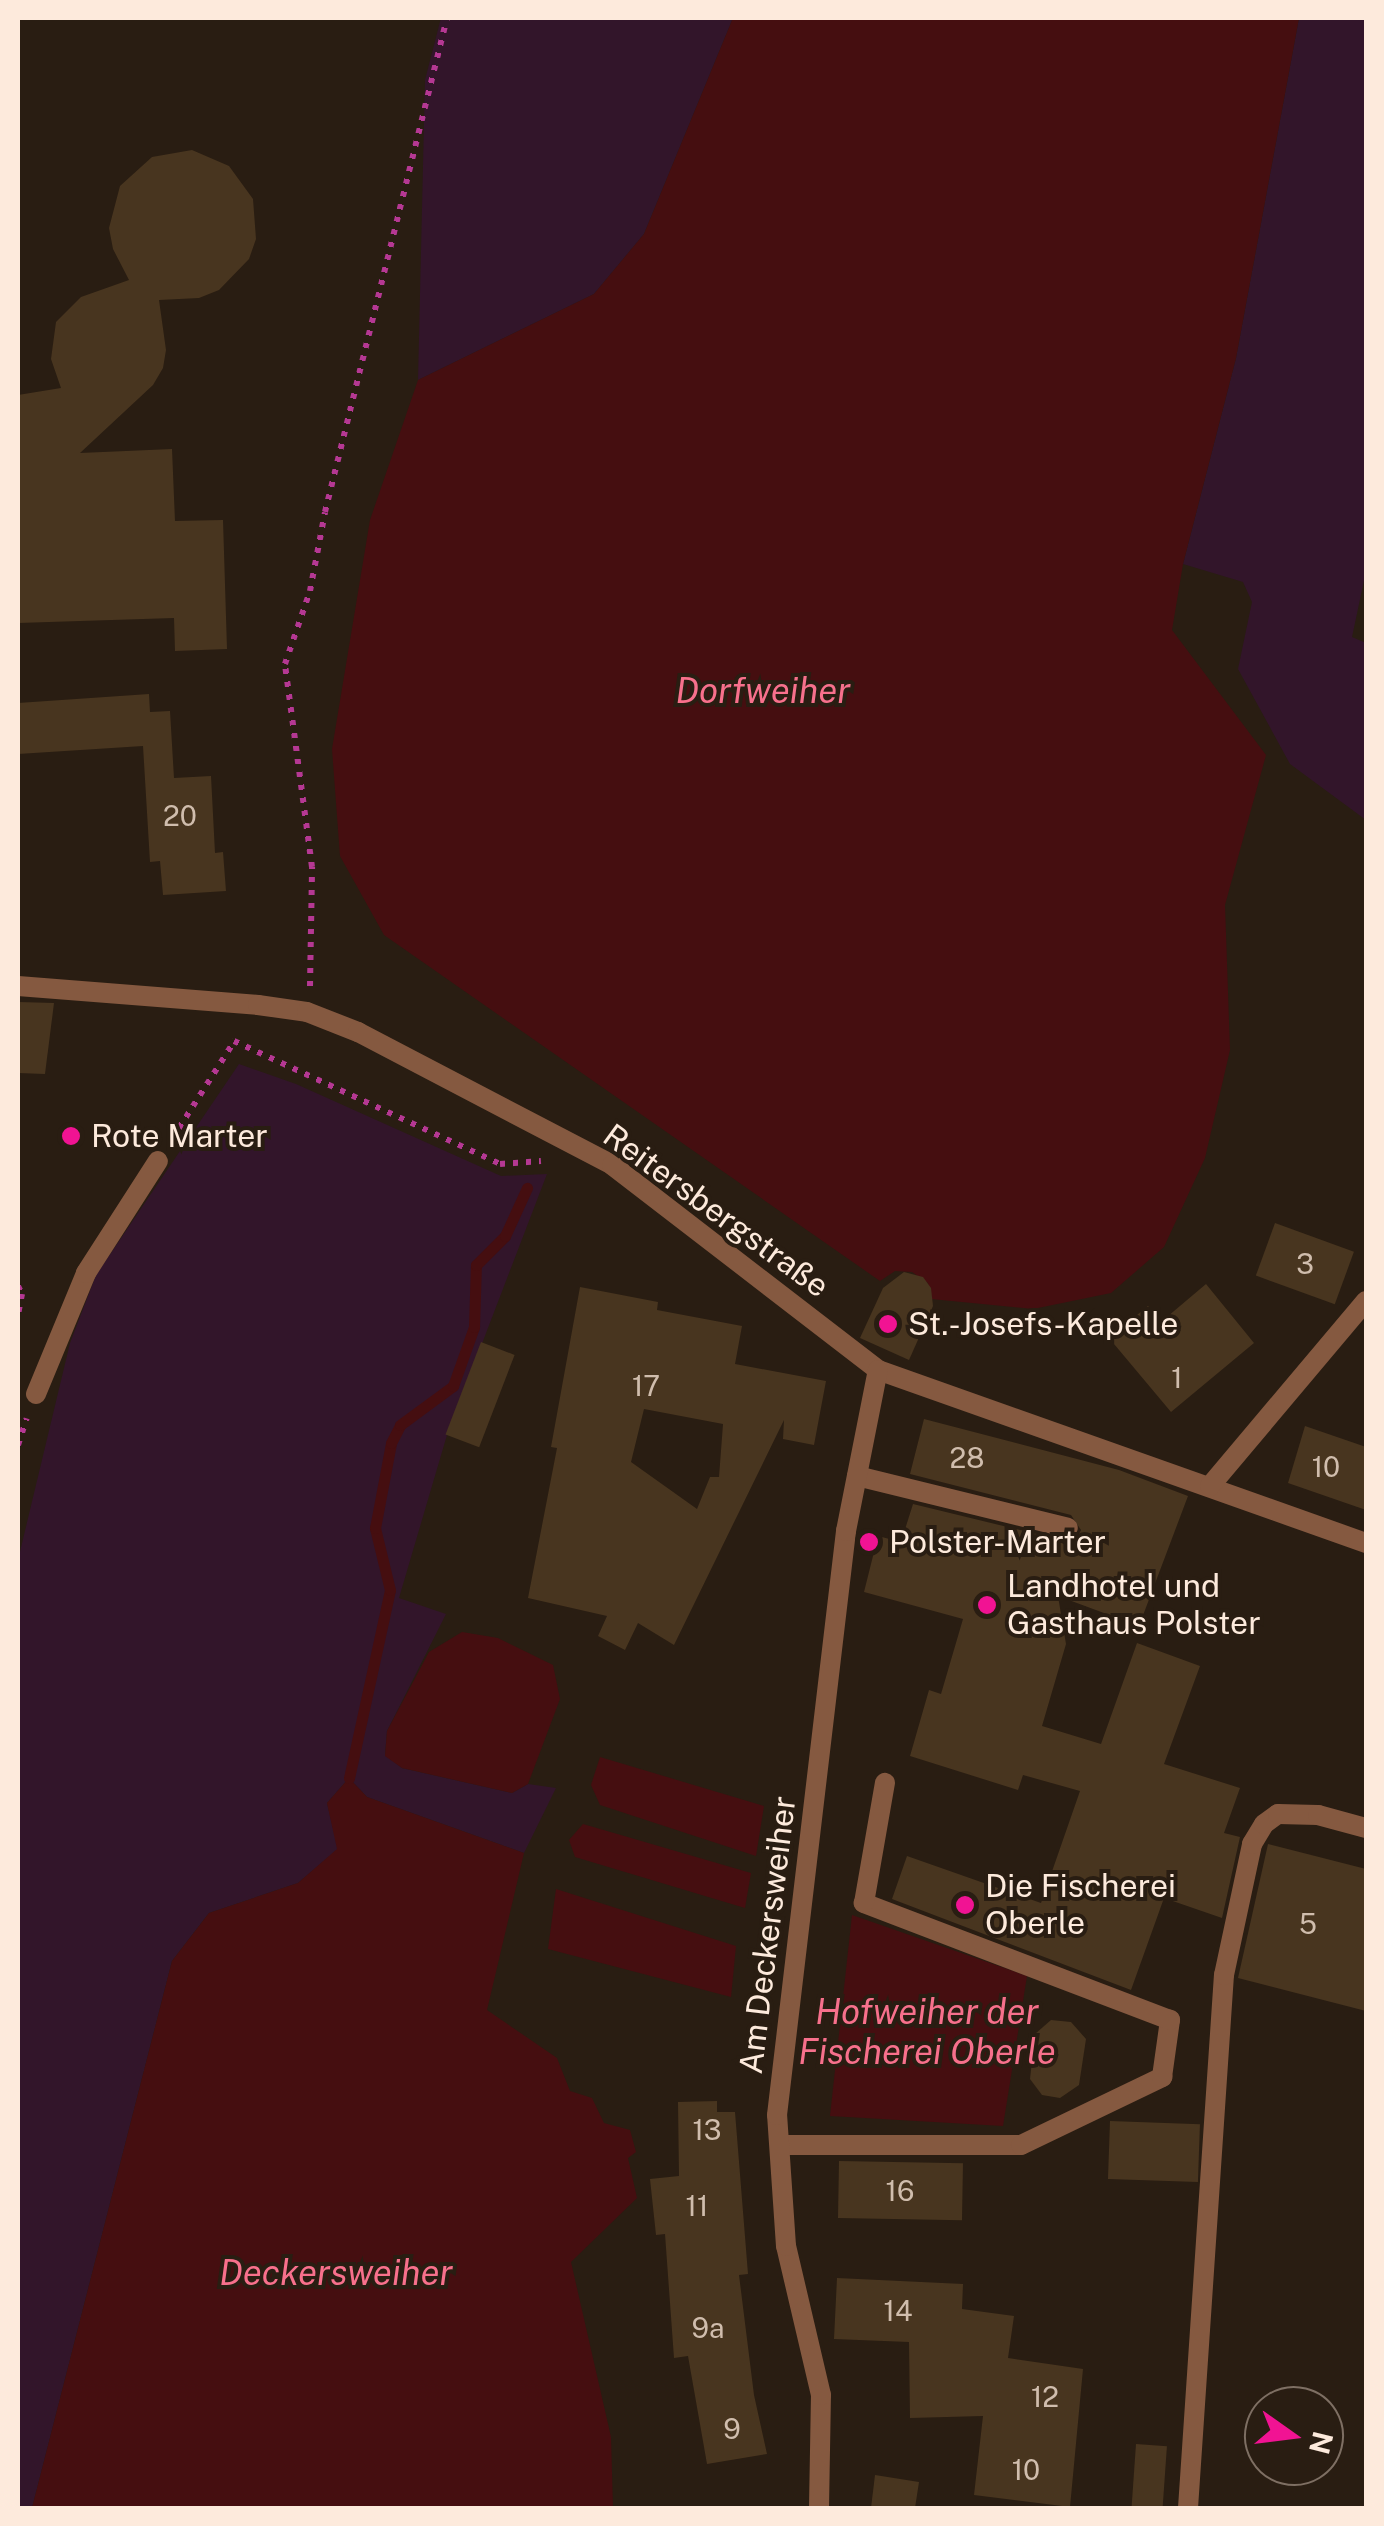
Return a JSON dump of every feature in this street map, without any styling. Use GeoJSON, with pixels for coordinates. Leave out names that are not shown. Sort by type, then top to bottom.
{"type":"FeatureCollection","features":[{"type":"Feature","properties":{"kind":"street","name":"Reitersbergstraße"},"geometry":{"type":"LineString","coordinates":[[18,986],[258,1004],[307,1012],[358,1032],[612,1165],[878,1370],[1366,1542]]}},
{"type":"Feature","properties":{"kind":"street"},"geometry":{"type":"LineString","coordinates":[[36,1394],[86,1272],[158,1161]]}},
{"type":"Feature","properties":{"kind":"street"},"geometry":{"type":"LineString","coordinates":[[1210,1486],[1366,1300]]}},
{"type":"Feature","properties":{"kind":"street","name":"Am Deckersweiher"},"geometry":{"type":"LineString","coordinates":[[819,2508],[821,2394],[786,2246],[777,2115],[844,1548],[878,1370]]}},
{"type":"Feature","properties":{"kind":"street"},"geometry":{"type":"LineString","coordinates":[[857,1476],[1068,1528]]}},
{"type":"Feature","properties":{"kind":"street"},"geometry":{"type":"LineString","coordinates":[[780,2144],[1021,2145],[1162,2076],[1170,2020],[864,1903],[885,1784]]}},
{"type":"Feature","properties":{"kind":"street"},"geometry":{"type":"LineString","coordinates":[[1188,2508],[1224,1974],[1252,1844],[1264,1824],[1278,1814],[1318,1815],[1366,1828]]}},
{"type":"Feature","properties":{"kind":"path"},"geometry":{"type":"LineString","coordinates":[[307,1012],[313,955],[312,867],[285,664],[310,592],[330,493],[447,18]]}},
{"type":"Feature","properties":{"kind":"path"},"geometry":{"type":"LineString","coordinates":[[158,1161],[258,1004]]}},
{"type":"Feature","properties":{"kind":"path"},"geometry":{"type":"LineString","coordinates":[[234,1041],[500,1164],[549,1160]]}},
{"type":"Feature","properties":{"kind":"path"},"geometry":{"type":"LineString","coordinates":[[18,1286],[22,1294],[18,1314]]}},
{"type":"Feature","properties":{"kind":"shaded area"},"geometry":{"type":"Polygon","coordinates":[[[441,18],[733,18],[644,234],[594,294],[418,380],[425,80],[441,18]]]}},
{"type":"Feature","properties":{"kind":"shaded area"},"geometry":{"type":"Polygon","coordinates":[[[1299,18],[1366,18],[1366,571],[1352,637],[1366,643],[1366,820],[1290,764],[1238,669],[1252,602],[1243,582],[1183,564],[1236,358],[1299,18]]]}},
{"type":"Feature","properties":{"kind":"shaded area"},"geometry":{"type":"Polygon","coordinates":[[[239,1064],[296,1084],[501,1176],[547,1174],[447,1435],[399,1598],[446,1614],[387,1731],[385,1755],[402,1768],[512,1793],[528,1784],[556,1788],[524,1853],[367,1797],[349,1778],[327,1803],[338,1849],[298,1883],[209,1913],[172,1961],[32,2508],[18,2508],[18,1560],[70,1343],[96,1275],[239,1064]]]}},
{"type":"Feature","properties":{"kind":"water","name":"Dorfweiher"},"geometry":{"type":"Polygon","coordinates":[[[733,18],[1299,18],[1236,358],[1183,564],[1172,630],[1266,755],[1225,905],[1230,1050],[1205,1158],[1164,1247],[1111,1293],[1033,1309],[931,1299],[928,1283],[912,1272],[895,1271],[880,1281],[384,935],[340,856],[332,749],[370,520],[418,380],[594,294],[644,234],[733,18]]]}},
{"type":"Feature","properties":{"kind":"water"},"geometry":{"type":"Polygon","coordinates":[[[462,1632],[498,1638],[553,1665],[560,1699],[528,1784],[512,1793],[402,1768],[385,1756],[387,1731],[429,1652],[462,1632]]]}},
{"type":"Feature","properties":{"kind":"water"},"geometry":{"type":"Polygon","coordinates":[[[600,1757],[764,1806],[756,1856],[600,1805],[591,1785],[600,1757]]]}},
{"type":"Feature","properties":{"kind":"water","name":"Deckersweiher"},"geometry":{"type":"Polygon","coordinates":[[[349,1778],[367,1797],[524,1853],[487,2010],[557,2058],[570,2091],[592,2098],[604,2123],[630,2130],[636,2152],[628,2158],[637,2198],[571,2262],[611,2437],[613,2508],[32,2508],[172,1961],[209,1913],[298,1883],[337,1849],[327,1803],[349,1778]]]}},
{"type":"Feature","properties":{"kind":"water"},"geometry":{"type":"Polygon","coordinates":[[[583,1824],[751,1873],[745,1908],[575,1857],[569,1840],[583,1824]]]}},
{"type":"Feature","properties":{"kind":"water"},"geometry":{"type":"Polygon","coordinates":[[[556,1889],[736,1946],[731,1997],[548,1949],[556,1889]]]}},
{"type":"Feature","properties":{"kind":"water","name":"Hofweiher der Fischerei Oberle"},"geometry":{"type":"Polygon","coordinates":[[[852,1915],[1027,1976],[1003,2126],[830,2116],[852,1915]]]}},
{"type":"Feature","properties":{"kind":"building"},"geometry":{"type":"Polygon","coordinates":[[[192,150],[229,166],[253,199],[256,239],[249,259],[219,290],[199,298],[159,300],[166,350],[163,368],[153,385],[80,453],[172,449],[175,521],[223,520],[227,649],[175,651],[174,618],[18,623],[18,395],[61,388],[51,359],[56,322],[81,297],[129,280],[113,249],[109,228],[120,186],[152,157],[192,150]]]}},
{"type":"Feature","properties":{"kind":"building"},"geometry":{"type":"Polygon","coordinates":[[[149,694],[150,712],[170,711],[174,778],[211,776],[215,853],[223,852],[226,891],[163,895],[160,861],[150,862],[143,746],[18,754],[18,703],[149,694]]]}},
{"type":"Feature","properties":{"kind":"building"},"geometry":{"type":"Polygon","coordinates":[[[18,1002],[54,1003],[45,1074],[18,1073],[18,1002]]]}},
{"type":"Feature","properties":{"kind":"building"},"geometry":{"type":"Polygon","coordinates":[[[1275,1223],[1354,1252],[1335,1304],[1256,1276],[1275,1223]]]}},
{"type":"Feature","properties":{"kind":"building","name":"St.-Josefs-Kapelle"},"geometry":{"type":"Polygon","coordinates":[[[904,1272],[923,1277],[931,1288],[933,1306],[909,1360],[860,1338],[883,1288],[904,1272]]]}},
{"type":"Feature","properties":{"kind":"building"},"geometry":{"type":"Polygon","coordinates":[[[1206,1284],[1254,1343],[1171,1412],[1109,1338],[1148,1306],[1161,1322],[1206,1284]]]}},
{"type":"Feature","properties":{"kind":"building"},"geometry":{"type":"Polygon","coordinates":[[[580,1287],[658,1302],[657,1310],[742,1326],[735,1364],[826,1381],[814,1445],[783,1439],[784,1420],[674,1645],[638,1623],[625,1650],[598,1636],[607,1616],[528,1598],[557,1448],[551,1447],[580,1287]],[[644,1409],[631,1462],[697,1509],[710,1477],[719,1477],[723,1424],[644,1409]]]}},
{"type":"Feature","properties":{"kind":"building"},"geometry":{"type":"Polygon","coordinates":[[[481,1342],[515,1355],[479,1447],[446,1434],[481,1342]]]}},
{"type":"Feature","properties":{"kind":"building"},"geometry":{"type":"Polygon","coordinates":[[[924,1419],[1119,1470],[1188,1496],[1139,1626],[1058,1596],[1066,1644],[1042,1726],[1101,1744],[1137,1643],[1200,1666],[1164,1764],[1240,1788],[1224,1833],[1240,1837],[1222,1918],[1164,1898],[1131,1990],[892,1899],[907,1856],[1041,1903],[1080,1791],[1023,1775],[1018,1790],[910,1756],[929,1690],[941,1694],[963,1619],[864,1592],[878,1536],[901,1542],[913,1504],[1065,1541],[1077,1538],[1081,1530],[1071,1515],[910,1474],[924,1419]]]}},
{"type":"Feature","properties":{"kind":"building"},"geometry":{"type":"Polygon","coordinates":[[[1305,1426],[1366,1447],[1366,1510],[1288,1483],[1305,1426]]]}},
{"type":"Feature","properties":{"kind":"building"},"geometry":{"type":"Polygon","coordinates":[[[1268,1844],[1366,1869],[1366,2011],[1238,1978],[1268,1844]]]}},
{"type":"Feature","properties":{"kind":"building"},"geometry":{"type":"Polygon","coordinates":[[[1051,2020],[1071,2022],[1086,2039],[1079,2085],[1060,2098],[1042,2095],[1030,2079],[1035,2034],[1051,2020]]]}},
{"type":"Feature","properties":{"kind":"building"},"geometry":{"type":"Polygon","coordinates":[[[717,2101],[717,2112],[735,2112],[748,2274],[739,2275],[754,2395],[767,2454],[707,2464],[688,2356],[674,2358],[665,2234],[656,2235],[650,2179],[679,2176],[678,2102],[717,2101]]]}},
{"type":"Feature","properties":{"kind":"building"},"geometry":{"type":"Polygon","coordinates":[[[1110,2121],[1200,2124],[1198,2182],[1108,2179],[1110,2121]]]}},
{"type":"Feature","properties":{"kind":"building"},"geometry":{"type":"Polygon","coordinates":[[[839,2161],[963,2163],[962,2220],[838,2218],[839,2161]]]}},
{"type":"Feature","properties":{"kind":"building"},"geometry":{"type":"Polygon","coordinates":[[[837,2278],[963,2284],[962,2309],[1014,2316],[1008,2358],[1083,2369],[1070,2507],[974,2495],[983,2416],[910,2418],[909,2342],[834,2339],[837,2278]]]}},
{"type":"Feature","properties":{"kind":"building"},"geometry":{"type":"Polygon","coordinates":[[[1136,2444],[1167,2446],[1163,2508],[1132,2508],[1136,2444]]]}},
{"type":"Feature","properties":{"kind":"building"},"geometry":{"type":"Polygon","coordinates":[[[875,2475],[919,2482],[915,2508],[871,2508],[875,2475]]]}},
{"type":"Feature","properties":{"kind":"waterway"},"geometry":{"type":"LineString","coordinates":[[349,1778],[390,1590],[375,1528],[391,1443],[400,1425],[453,1386],[474,1327],[476,1265],[505,1236],[527,1188]]}},
{"type":"Feature","properties":{"kind":"place","name":"Rote Marter"},"geometry":{"type":"Point","coordinates":[71,1136]}},
{"type":"Feature","properties":{"kind":"place","name":"St.-Josefs-Kapelle"},"geometry":{"type":"Point","coordinates":[888,1324]}},
{"type":"Feature","properties":{"kind":"place","name":"Polster-Marter"},"geometry":{"type":"Point","coordinates":[869,1542]}},
{"type":"Feature","properties":{"kind":"place","name":"Landhotel und Gasthaus Polster"},"geometry":{"type":"Point","coordinates":[987,1605]}},
{"type":"Feature","properties":{"kind":"place","name":"Die Fischerei Oberle"},"geometry":{"type":"Point","coordinates":[965,1905]}}]}
